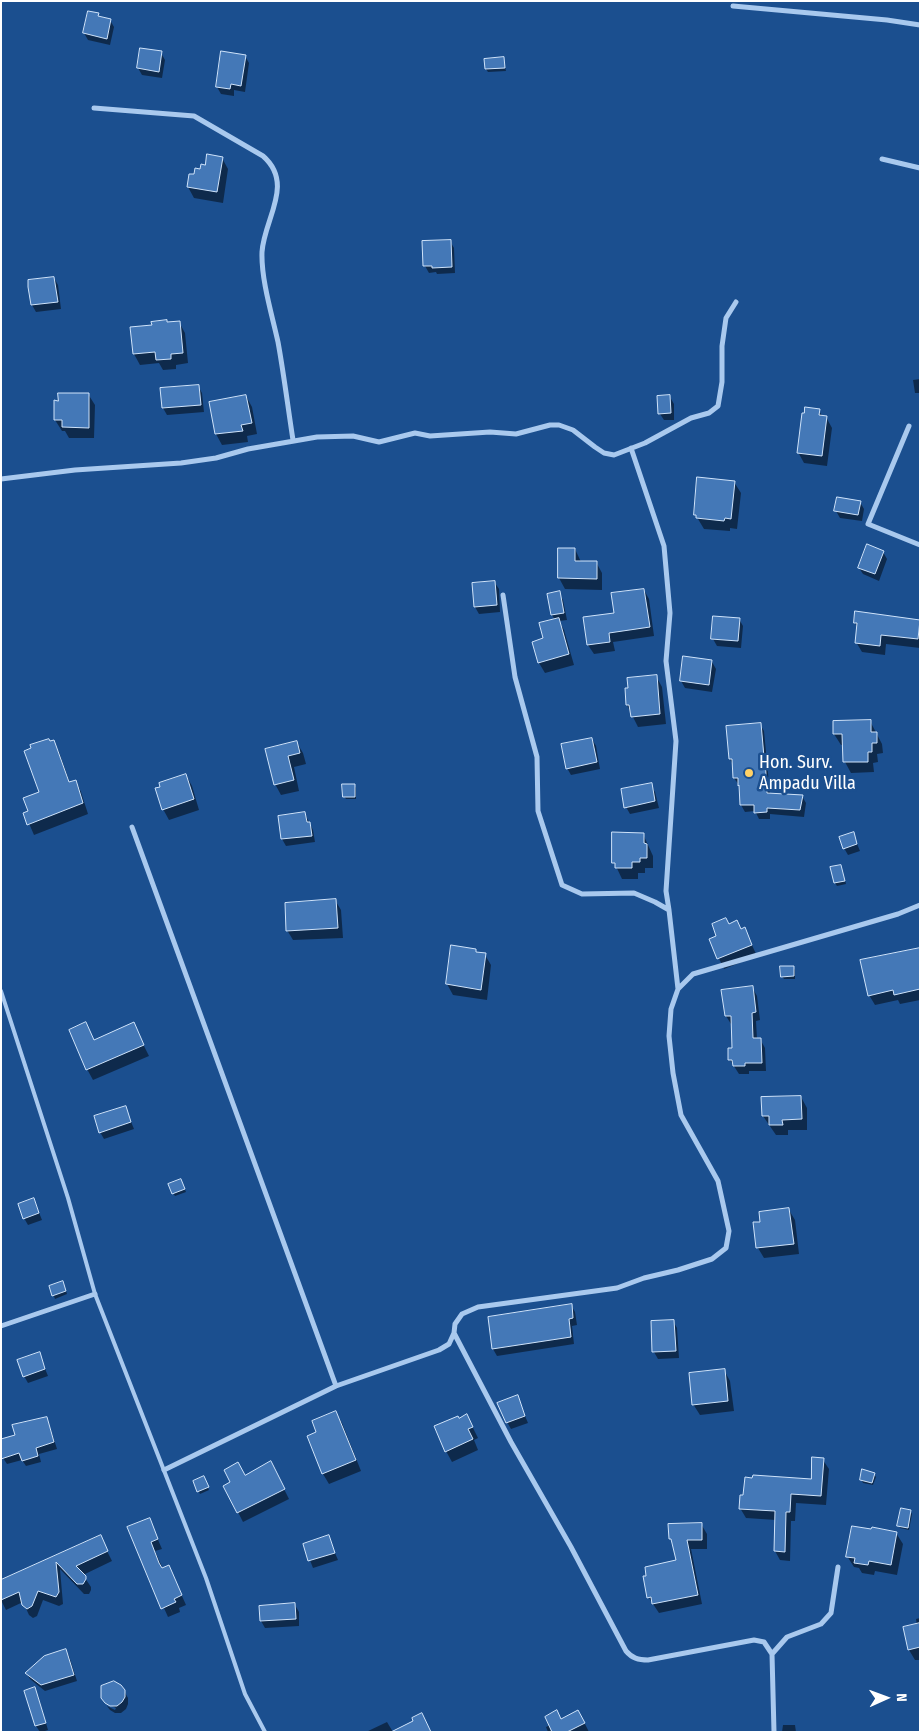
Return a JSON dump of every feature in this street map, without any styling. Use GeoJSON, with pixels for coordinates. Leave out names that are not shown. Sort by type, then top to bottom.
{"type":"FeatureCollection","features":[{"type":"Feature","properties":{"kind":"street"},"geometry":{"type":"LineString","coordinates":[[733,6],[886,20],[920,25]]}},
{"type":"Feature","properties":{"kind":"street"},"geometry":{"type":"LineString","coordinates":[[94,108],[194,116],[263,156],[270,162],[276,176],[278,189],[264,237],[262,263],[280,354],[293,440]]}},
{"type":"Feature","properties":{"kind":"street"},"geometry":{"type":"LineString","coordinates":[[882,159],[920,168]]}},
{"type":"Feature","properties":{"kind":"street"},"geometry":{"type":"LineString","coordinates":[[1,479],[74,470],[216,458],[248,449],[317,437],[353,436],[380,442],[415,433],[430,436],[490,432],[516,434],[550,425],[573,430],[604,453],[614,455],[691,418],[709,413],[718,406],[722,382],[722,346],[726,318],[736,302]]}},
{"type":"Feature","properties":{"kind":"street"},"geometry":{"type":"LineString","coordinates":[[909,426],[868,524],[920,545]]}},
{"type":"Feature","properties":{"kind":"street"},"geometry":{"type":"LineString","coordinates":[[631,448],[664,546],[670,613],[666,661],[676,741],[666,891],[678,989]]}},
{"type":"Feature","properties":{"kind":"street"},"geometry":{"type":"LineString","coordinates":[[503,595],[515,677],[538,757],[538,811],[562,885],[582,894],[634,893],[669,910]]}},
{"type":"Feature","properties":{"kind":"street"},"geometry":{"type":"LineString","coordinates":[[132,827],[336,1386]]}},
{"type":"Feature","properties":{"kind":"street"},"geometry":{"type":"LineString","coordinates":[[164,1470],[336,1386],[439,1350],[449,1344],[454,1333],[455,1324],[462,1314],[478,1307],[616,1288],[712,1259],[726,1248],[729,1231],[718,1181],[681,1115],[673,1073],[669,1036],[671,1009],[678,989],[693,974],[898,914],[920,904]]}},
{"type":"Feature","properties":{"kind":"street"},"geometry":{"type":"LineString","coordinates":[[1,1326],[96,1294]]}},
{"type":"Feature","properties":{"kind":"street"},"geometry":{"type":"LineString","coordinates":[[454,1333],[626,1651],[631,1657],[638,1660],[648,1660],[754,1640],[764,1642],[772,1654],[774,1732]]}},
{"type":"Feature","properties":{"kind":"street"},"geometry":{"type":"LineString","coordinates":[[772,1654],[787,1637],[821,1624],[830,1613],[838,1567]]}},
{"type":"Feature","properties":{"kind":"lane"},"geometry":{"type":"LineString","coordinates":[[1,991],[68,1198],[96,1294],[206,1578],[245,1694],[265,1732]]}},
{"type":"Feature","properties":{"kind":"building"},"geometry":{"type":"Polygon","coordinates":[[[88,11],[99,13],[98,16],[111,19],[107,39],[83,33],[88,11]]]}},
{"type":"Feature","properties":{"kind":"building"},"geometry":{"type":"Polygon","coordinates":[[[140,48],[162,51],[159,72],[137,68],[140,48]]]}},
{"type":"Feature","properties":{"kind":"building"},"geometry":{"type":"Polygon","coordinates":[[[221,51],[246,55],[241,86],[231,84],[230,89],[216,87],[221,51]]]}},
{"type":"Feature","properties":{"kind":"building"},"geometry":{"type":"Polygon","coordinates":[[[504,57],[505,68],[485,69],[484,59],[504,57]]]}},
{"type":"Feature","properties":{"kind":"building"},"geometry":{"type":"Polygon","coordinates":[[[207,154],[223,157],[217,192],[187,187],[189,174],[194,174],[195,168],[200,169],[201,164],[205,165],[207,154]]]}},
{"type":"Feature","properties":{"kind":"building"},"geometry":{"type":"Polygon","coordinates":[[[451,240],[452,267],[432,268],[432,266],[423,266],[422,241],[451,240]]]}},
{"type":"Feature","properties":{"kind":"building"},"geometry":{"type":"Polygon","coordinates":[[[54,277],[58,302],[31,305],[28,280],[54,277]]]}},
{"type":"Feature","properties":{"kind":"building"},"geometry":{"type":"Polygon","coordinates":[[[167,320],[167,322],[180,321],[183,353],[171,354],[171,359],[156,360],[155,352],[133,354],[130,327],[152,325],[151,322],[167,320]]]}},
{"type":"Feature","properties":{"kind":"building"},"geometry":{"type":"Polygon","coordinates":[[[199,385],[201,405],[162,408],[160,388],[199,385]]]}},
{"type":"Feature","properties":{"kind":"building"},"geometry":{"type":"Polygon","coordinates":[[[58,393],[89,393],[89,428],[62,427],[62,420],[54,420],[54,400],[58,401],[58,393]]]}},
{"type":"Feature","properties":{"kind":"building"},"geometry":{"type":"Polygon","coordinates":[[[246,395],[252,423],[241,425],[243,431],[215,434],[209,402],[246,395]]]}},
{"type":"Feature","properties":{"kind":"building"},"geometry":{"type":"Polygon","coordinates":[[[670,395],[671,413],[658,414],[657,396],[670,395]]]}},
{"type":"Feature","properties":{"kind":"building"},"geometry":{"type":"Polygon","coordinates":[[[805,407],[820,409],[819,415],[827,416],[822,456],[797,453],[802,413],[804,413],[805,407]]]}},
{"type":"Feature","properties":{"kind":"building"},"geometry":{"type":"Polygon","coordinates":[[[697,477],[735,481],[731,519],[725,518],[724,521],[696,518],[696,515],[694,515],[697,477]]]}},
{"type":"Feature","properties":{"kind":"building"},"geometry":{"type":"Polygon","coordinates":[[[837,497],[861,501],[858,515],[834,511],[837,497]]]}},
{"type":"Feature","properties":{"kind":"building"},"geometry":{"type":"Polygon","coordinates":[[[867,544],[884,551],[875,574],[858,568],[867,544]]]}},
{"type":"Feature","properties":{"kind":"building"},"geometry":{"type":"Polygon","coordinates":[[[558,548],[575,548],[575,561],[597,561],[597,579],[558,578],[558,548]]]}},
{"type":"Feature","properties":{"kind":"building"},"geometry":{"type":"Polygon","coordinates":[[[495,581],[497,605],[474,607],[472,583],[495,581]]]}},
{"type":"Feature","properties":{"kind":"building"},"geometry":{"type":"Polygon","coordinates":[[[644,589],[650,627],[609,633],[610,642],[587,645],[583,617],[614,613],[611,593],[644,589]]]}},
{"type":"Feature","properties":{"kind":"building"},"geometry":{"type":"Polygon","coordinates":[[[560,591],[564,613],[551,615],[547,594],[560,591]]]}},
{"type":"Feature","properties":{"kind":"building"},"geometry":{"type":"Polygon","coordinates":[[[855,611],[920,620],[918,639],[881,635],[880,646],[855,643],[857,623],[854,623],[855,611]]]}},
{"type":"Feature","properties":{"kind":"building"},"geometry":{"type":"Polygon","coordinates":[[[713,616],[740,618],[738,641],[711,639],[713,616]]]}},
{"type":"Feature","properties":{"kind":"building"},"geometry":{"type":"Polygon","coordinates":[[[559,618],[569,654],[538,663],[532,642],[543,638],[539,623],[559,618]]]}},
{"type":"Feature","properties":{"kind":"building"},"geometry":{"type":"Polygon","coordinates":[[[683,656],[712,660],[709,685],[680,681],[683,656]]]}},
{"type":"Feature","properties":{"kind":"building"},"geometry":{"type":"Polygon","coordinates":[[[657,675],[660,714],[631,717],[629,705],[626,705],[625,688],[628,688],[627,678],[657,675]]]}},
{"type":"Feature","properties":{"kind":"building"},"geometry":{"type":"Polygon","coordinates":[[[871,720],[871,732],[877,732],[877,743],[872,743],[872,752],[868,752],[868,762],[843,762],[842,734],[833,734],[833,721],[871,720]]]}},
{"type":"Feature","properties":{"kind":"building"},"geometry":{"type":"Polygon","coordinates":[[[761,723],[767,793],[803,795],[800,810],[767,808],[767,812],[754,813],[754,805],[740,805],[738,778],[733,778],[732,759],[729,759],[726,726],[761,723]]]}},
{"type":"Feature","properties":{"kind":"building"},"geometry":{"type":"Polygon","coordinates":[[[592,738],[597,762],[566,769],[561,744],[592,738]]]}},
{"type":"Feature","properties":{"kind":"building"},"geometry":{"type":"Polygon","coordinates":[[[49,739],[50,741],[54,740],[69,782],[76,780],[83,803],[27,825],[23,813],[28,811],[23,798],[39,792],[24,751],[31,748],[30,745],[49,739]]]}},
{"type":"Feature","properties":{"kind":"building"},"geometry":{"type":"Polygon","coordinates":[[[297,741],[300,753],[288,756],[294,780],[274,785],[265,749],[297,741]]]}},
{"type":"Feature","properties":{"kind":"building"},"geometry":{"type":"Polygon","coordinates":[[[186,774],[194,799],[162,810],[155,788],[160,787],[159,783],[186,774]]]}},
{"type":"Feature","properties":{"kind":"building"},"geometry":{"type":"Polygon","coordinates":[[[652,783],[655,801],[624,808],[621,789],[652,783]]]}},
{"type":"Feature","properties":{"kind":"building"},"geometry":{"type":"Polygon","coordinates":[[[342,784],[355,784],[355,797],[343,797],[342,784]]]}},
{"type":"Feature","properties":{"kind":"building"},"geometry":{"type":"Polygon","coordinates":[[[305,812],[307,822],[310,822],[312,836],[281,839],[278,816],[305,812]]]}},
{"type":"Feature","properties":{"kind":"building"},"geometry":{"type":"Polygon","coordinates":[[[612,832],[644,833],[644,843],[647,844],[647,858],[640,858],[640,862],[632,862],[632,868],[615,868],[615,863],[612,863],[612,832]]]}},
{"type":"Feature","properties":{"kind":"building"},"geometry":{"type":"Polygon","coordinates":[[[854,832],[857,844],[843,849],[839,837],[854,832]]]}},
{"type":"Feature","properties":{"kind":"building"},"geometry":{"type":"Polygon","coordinates":[[[841,865],[845,881],[834,883],[830,867],[841,865]]]}},
{"type":"Feature","properties":{"kind":"building"},"geometry":{"type":"Polygon","coordinates":[[[336,899],[338,928],[286,931],[285,903],[336,899]]]}},
{"type":"Feature","properties":{"kind":"building"},"geometry":{"type":"Polygon","coordinates":[[[726,918],[729,924],[737,920],[741,929],[745,927],[752,945],[717,959],[709,939],[716,936],[712,924],[726,918]]]}},
{"type":"Feature","properties":{"kind":"building"},"geometry":{"type":"Polygon","coordinates":[[[451,945],[476,949],[476,952],[486,953],[481,990],[446,984],[451,945]]]}},
{"type":"Feature","properties":{"kind":"building"},"geometry":{"type":"Polygon","coordinates":[[[920,948],[920,989],[894,995],[893,990],[868,996],[860,960],[920,948]]]}},
{"type":"Feature","properties":{"kind":"building"},"geometry":{"type":"Polygon","coordinates":[[[780,966],[794,966],[794,976],[781,977],[780,966]]]}},
{"type":"Feature","properties":{"kind":"building"},"geometry":{"type":"Polygon","coordinates":[[[753,986],[756,1012],[752,1013],[753,1038],[761,1038],[762,1063],[745,1063],[745,1066],[733,1066],[732,1060],[728,1060],[728,1048],[732,1048],[731,1016],[725,1016],[721,990],[753,986]]]}},
{"type":"Feature","properties":{"kind":"building"},"geometry":{"type":"Polygon","coordinates":[[[86,1022],[94,1040],[134,1022],[144,1045],[86,1070],[69,1030],[86,1022]]]}},
{"type":"Feature","properties":{"kind":"building"},"geometry":{"type":"Polygon","coordinates":[[[801,1096],[802,1119],[782,1120],[783,1125],[769,1125],[769,1116],[762,1116],[761,1097],[801,1096]]]}},
{"type":"Feature","properties":{"kind":"building"},"geometry":{"type":"Polygon","coordinates":[[[126,1106],[131,1122],[99,1133],[94,1116],[126,1106]]]}},
{"type":"Feature","properties":{"kind":"building"},"geometry":{"type":"Polygon","coordinates":[[[181,1179],[185,1189],[172,1194],[168,1184],[181,1179]]]}},
{"type":"Feature","properties":{"kind":"building"},"geometry":{"type":"Polygon","coordinates":[[[34,1198],[39,1213],[23,1219],[18,1204],[34,1198]]]}},
{"type":"Feature","properties":{"kind":"building"},"geometry":{"type":"Polygon","coordinates":[[[789,1208],[794,1244],[756,1248],[753,1222],[760,1222],[759,1212],[789,1208]]]}},
{"type":"Feature","properties":{"kind":"building"},"geometry":{"type":"Polygon","coordinates":[[[63,1281],[66,1291],[52,1296],[49,1286],[63,1281]]]}},
{"type":"Feature","properties":{"kind":"building"},"geometry":{"type":"Polygon","coordinates":[[[572,1304],[573,1318],[569,1319],[571,1337],[492,1349],[488,1317],[572,1304]]]}},
{"type":"Feature","properties":{"kind":"building"},"geometry":{"type":"Polygon","coordinates":[[[674,1320],[676,1351],[652,1352],[651,1321],[674,1320]]]}},
{"type":"Feature","properties":{"kind":"building"},"geometry":{"type":"Polygon","coordinates":[[[40,1352],[45,1369],[23,1377],[17,1360],[40,1352]]]}},
{"type":"Feature","properties":{"kind":"building"},"geometry":{"type":"Polygon","coordinates":[[[725,1369],[728,1401],[692,1405],[689,1373],[725,1369]]]}},
{"type":"Feature","properties":{"kind":"building"},"geometry":{"type":"Polygon","coordinates":[[[518,1395],[525,1416],[506,1423],[497,1403],[518,1395]]]}},
{"type":"Feature","properties":{"kind":"building"},"geometry":{"type":"Polygon","coordinates":[[[336,1411],[356,1460],[322,1474],[307,1436],[316,1432],[312,1421],[336,1411]]]}},
{"type":"Feature","properties":{"kind":"building"},"geometry":{"type":"Polygon","coordinates":[[[467,1414],[473,1427],[468,1429],[473,1439],[445,1452],[434,1426],[467,1414]]]}},
{"type":"Feature","properties":{"kind":"building"},"geometry":{"type":"Polygon","coordinates":[[[47,1417],[54,1442],[36,1448],[38,1456],[22,1461],[19,1453],[1,1459],[1,1439],[15,1435],[12,1425],[47,1417]]]}},
{"type":"Feature","properties":{"kind":"building"},"geometry":{"type":"Polygon","coordinates":[[[812,1457],[824,1458],[821,1496],[791,1494],[790,1512],[786,1512],[785,1552],[774,1551],[775,1511],[739,1509],[740,1495],[743,1495],[745,1477],[752,1478],[753,1475],[811,1479],[812,1457]]]}},
{"type":"Feature","properties":{"kind":"building"},"geometry":{"type":"Polygon","coordinates":[[[271,1461],[285,1489],[237,1513],[223,1486],[230,1482],[224,1470],[238,1462],[245,1475],[271,1461]]]}},
{"type":"Feature","properties":{"kind":"building"},"geometry":{"type":"Polygon","coordinates":[[[862,1469],[875,1473],[872,1483],[860,1480],[862,1469]]]}},
{"type":"Feature","properties":{"kind":"building"},"geometry":{"type":"Polygon","coordinates":[[[204,1476],[209,1487],[197,1492],[193,1481],[204,1476]]]}},
{"type":"Feature","properties":{"kind":"building"},"geometry":{"type":"Polygon","coordinates":[[[901,1508],[911,1510],[908,1528],[897,1526],[901,1508]]]}},
{"type":"Feature","properties":{"kind":"building"},"geometry":{"type":"Polygon","coordinates":[[[150,1518],[158,1539],[151,1542],[159,1563],[162,1568],[169,1565],[182,1595],[174,1599],[176,1602],[161,1609],[127,1527],[150,1518]]]}},
{"type":"Feature","properties":{"kind":"building"},"geometry":{"type":"Polygon","coordinates":[[[702,1523],[702,1540],[687,1540],[698,1595],[652,1604],[651,1597],[647,1598],[643,1576],[646,1576],[645,1567],[676,1560],[671,1539],[669,1539],[668,1524],[702,1523]]]}},
{"type":"Feature","properties":{"kind":"building"},"geometry":{"type":"Polygon","coordinates":[[[852,1526],[871,1529],[872,1527],[897,1532],[891,1565],[869,1561],[868,1565],[854,1563],[855,1558],[846,1557],[852,1526]]]}},
{"type":"Feature","properties":{"kind":"building"},"geometry":{"type":"Polygon","coordinates":[[[101,1535],[108,1551],[76,1566],[86,1576],[83,1584],[77,1584],[56,1562],[59,1592],[56,1597],[38,1591],[32,1606],[27,1609],[22,1605],[19,1592],[1,1600],[1,1580],[101,1535]]]}},
{"type":"Feature","properties":{"kind":"building"},"geometry":{"type":"Polygon","coordinates":[[[329,1535],[335,1553],[308,1561],[303,1544],[329,1535]]]}},
{"type":"Feature","properties":{"kind":"building"},"geometry":{"type":"Polygon","coordinates":[[[295,1603],[296,1619],[260,1621],[259,1606],[295,1603]]]}},
{"type":"Feature","properties":{"kind":"building"},"geometry":{"type":"Polygon","coordinates":[[[920,1623],[920,1647],[908,1650],[903,1627],[920,1623]]]}},
{"type":"Feature","properties":{"kind":"building"},"geometry":{"type":"Polygon","coordinates":[[[66,1649],[74,1675],[41,1685],[25,1673],[44,1656],[66,1649]]]}},
{"type":"Feature","properties":{"kind":"building"},"geometry":{"type":"Polygon","coordinates":[[[114,1681],[125,1690],[125,1697],[117,1706],[110,1706],[101,1698],[101,1686],[114,1681]]]}},
{"type":"Feature","properties":{"kind":"building"},"geometry":{"type":"Polygon","coordinates":[[[35,1687],[46,1723],[35,1726],[24,1691],[35,1687]]]}},
{"type":"Feature","properties":{"kind":"building"},"geometry":{"type":"Polygon","coordinates":[[[557,1710],[561,1719],[578,1710],[585,1723],[567,1732],[552,1732],[545,1717],[557,1710]]]}},
{"type":"Feature","properties":{"kind":"building"},"geometry":{"type":"Polygon","coordinates":[[[422,1713],[431,1732],[391,1732],[413,1721],[412,1718],[422,1713]]]}},
{"type":"Feature","properties":{"kind":"place","name":"Hon. Surv. Ampadu Villa"},"geometry":{"type":"Point","coordinates":[749,773]}}]}
